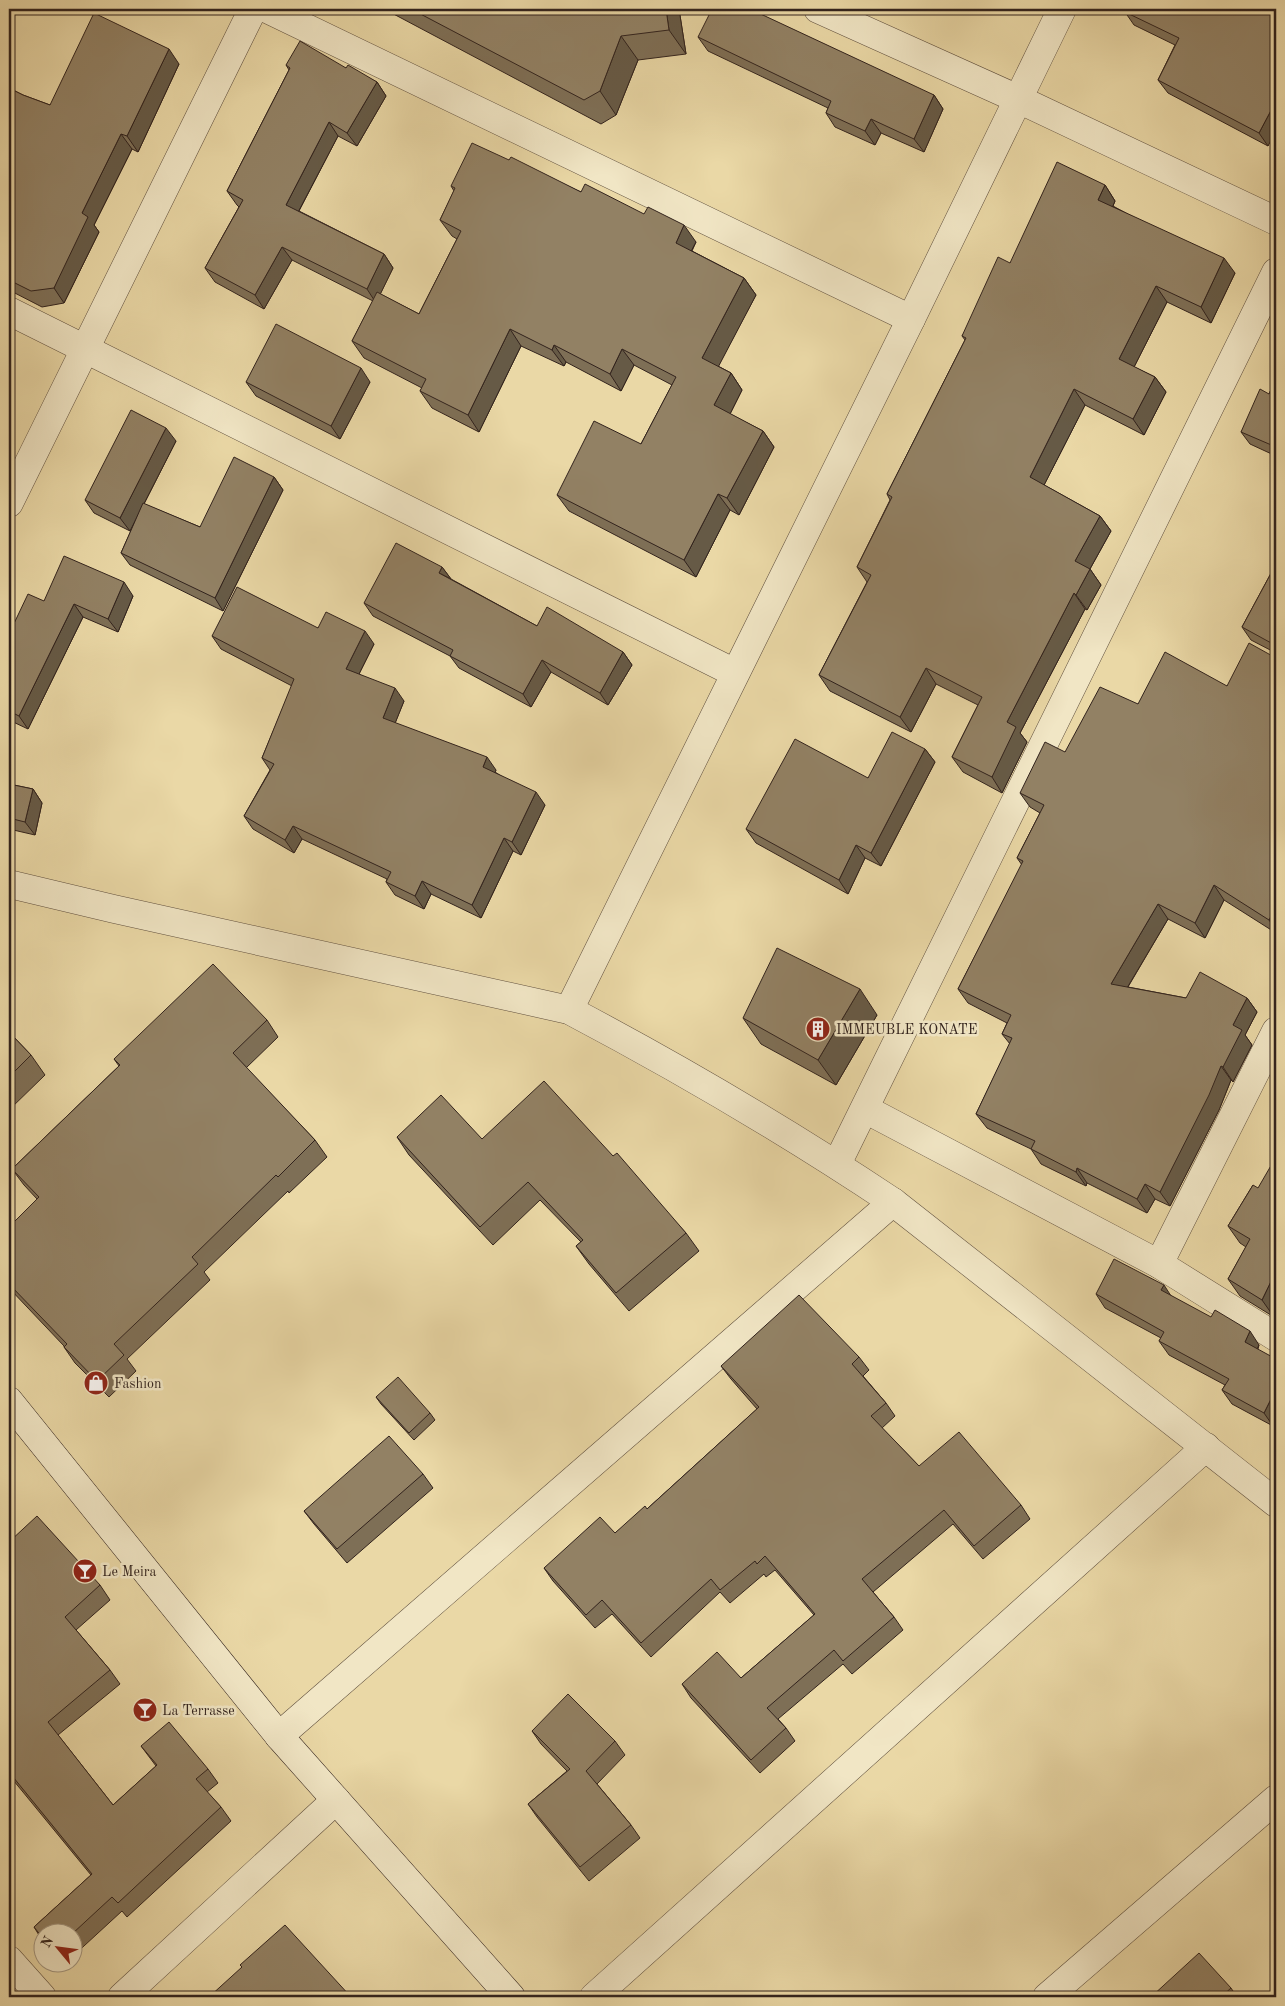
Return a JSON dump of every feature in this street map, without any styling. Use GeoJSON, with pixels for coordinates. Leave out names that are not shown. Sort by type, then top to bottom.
{"type":"FeatureCollection","features":[{"type":"Feature","properties":{"kind":"street"},"geometry":{"type":"LineString","coordinates":[[9,503],[253,9]]}},
{"type":"Feature","properties":{"kind":"street"},"geometry":{"type":"LineString","coordinates":[[267,9],[911,319]]}},
{"type":"Feature","properties":{"kind":"street"},"geometry":{"type":"LineString","coordinates":[[818,9],[1018,99],[1276,221]]}},
{"type":"Feature","properties":{"kind":"street"},"geometry":{"type":"LineString","coordinates":[[569,1010],[911,319],[1062,9]]}},
{"type":"Feature","properties":{"kind":"street"},"geometry":{"type":"LineString","coordinates":[[837,1164],[1276,272]]}},
{"type":"Feature","properties":{"kind":"street"},"geometry":{"type":"LineString","coordinates":[[9,311],[735,673]]}},
{"type":"Feature","properties":{"kind":"street"},"geometry":{"type":"LineString","coordinates":[[9,884],[569,1010],[631,1043],[837,1164],[892,1202],[1276,1502]]}},
{"type":"Feature","properties":{"kind":"street"},"geometry":{"type":"LineString","coordinates":[[1158,1264],[1276,1031]]}},
{"type":"Feature","properties":{"kind":"street"},"geometry":{"type":"LineString","coordinates":[[865,1109],[1158,1264],[1276,1337]]}},
{"type":"Feature","properties":{"kind":"street"},"geometry":{"type":"LineString","coordinates":[[279,1736],[892,1202]]}},
{"type":"Feature","properties":{"kind":"street"},"geometry":{"type":"LineString","coordinates":[[9,1401],[279,1736],[511,1997]]}},
{"type":"Feature","properties":{"kind":"street"},"geometry":{"type":"LineString","coordinates":[[594,1997],[1206,1447]]}},
{"type":"Feature","properties":{"kind":"street"},"geometry":{"type":"LineString","coordinates":[[1047,1997],[1276,1799]]}},
{"type":"Feature","properties":{"kind":"street"},"geometry":{"type":"LineString","coordinates":[[122,1997],[336,1800]]}},
{"type":"Feature","properties":{"kind":"street"},"geometry":{"type":"LineString","coordinates":[[9,1960],[42,1997]]}},
{"type":"Feature","properties":{"kind":"building"},"geometry":{"type":"Polygon","coordinates":[[[411,9],[666,9],[669,30],[621,36],[600,91],[584,100],[411,9]]]}},
{"type":"Feature","properties":{"kind":"building"},"geometry":{"type":"Polygon","coordinates":[[[712,9],[750,9],[934,95],[914,139],[871,119],[865,131],[826,113],[831,101],[698,37],[712,9]]]}},
{"type":"Feature","properties":{"kind":"building"},"geometry":{"type":"Polygon","coordinates":[[[1126,9],[1276,9],[1276,101],[1259,133],[1158,80],[1179,38],[1125,12],[1126,9]]]}},
{"type":"Feature","properties":{"kind":"building"},"geometry":{"type":"Polygon","coordinates":[[[94,13],[169,49],[127,136],[121,134],[82,213],[88,217],[54,288],[31,291],[9,280],[9,88],[50,105],[94,13]]]}},
{"type":"Feature","properties":{"kind":"building"},"geometry":{"type":"Polygon","coordinates":[[[300,41],[346,68],[348,65],[377,82],[347,133],[329,122],[286,205],[384,254],[367,289],[282,247],[255,295],[205,268],[243,200],[227,191],[290,68],[286,65],[300,41]]]}},
{"type":"Feature","properties":{"kind":"building"},"geometry":{"type":"Polygon","coordinates":[[[472,143],[509,160],[511,157],[581,192],[585,184],[644,214],[648,207],[684,225],[676,243],[744,278],[702,358],[731,373],[714,405],[763,431],[727,498],[718,494],[684,560],[557,495],[594,421],[641,444],[676,377],[622,349],[610,374],[554,345],[552,350],[510,329],[468,415],[420,391],[426,379],[352,341],[377,292],[419,314],[461,231],[440,220],[455,188],[451,186],[472,143]]]}},
{"type":"Feature","properties":{"kind":"building"},"geometry":{"type":"Polygon","coordinates":[[[1057,162],[1105,185],[1098,200],[1224,258],[1201,307],[1156,286],[1119,359],[1155,377],[1133,419],[1074,389],[1030,477],[1100,516],[1075,561],[1090,569],[1076,595],[1074,593],[1007,722],[1016,727],[992,777],[952,757],[982,697],[926,668],[900,717],[819,675],[871,575],[857,567],[892,497],[887,494],[966,338],[962,336],[998,257],[1010,263],[1057,162]]]}},
{"type":"Feature","properties":{"kind":"building"},"geometry":{"type":"Polygon","coordinates":[[[276,324],[361,368],[331,426],[246,382],[276,324]]]}},
{"type":"Feature","properties":{"kind":"building"},"geometry":{"type":"Polygon","coordinates":[[[1276,379],[1276,447],[1241,432],[1260,389],[1269,394],[1276,379]]]}},
{"type":"Feature","properties":{"kind":"building"},"geometry":{"type":"Polygon","coordinates":[[[131,410],[166,428],[120,518],[85,500],[131,410]]]}},
{"type":"Feature","properties":{"kind":"building"},"geometry":{"type":"Polygon","coordinates":[[[234,457],[274,477],[215,598],[121,553],[143,503],[200,527],[234,457]]]}},
{"type":"Feature","properties":{"kind":"building"},"geometry":{"type":"Polygon","coordinates":[[[396,543],[442,567],[439,573],[537,626],[547,607],[623,652],[600,693],[542,660],[523,694],[450,656],[453,650],[364,603],[396,543]]]}},
{"type":"Feature","properties":{"kind":"building"},"geometry":{"type":"Polygon","coordinates":[[[64,556],[124,582],[108,619],[74,604],[19,716],[9,711],[9,634],[28,594],[44,601],[64,556]]]}},
{"type":"Feature","properties":{"kind":"building"},"geometry":{"type":"Polygon","coordinates":[[[1276,564],[1276,637],[1273,644],[1242,627],[1276,564]]]}},
{"type":"Feature","properties":{"kind":"building"},"geometry":{"type":"Polygon","coordinates":[[[237,587],[318,628],[326,612],[365,631],[346,669],[395,688],[383,718],[487,757],[483,767],[536,792],[512,842],[504,838],[472,905],[422,881],[415,896],[386,882],[391,872],[293,826],[285,840],[244,816],[274,764],[262,758],[294,679],[212,636],[237,587]]]}},
{"type":"Feature","properties":{"kind":"building"},"geometry":{"type":"Polygon","coordinates":[[[1249,643],[1276,658],[1276,907],[1269,920],[1214,885],[1195,923],[1158,904],[1111,984],[1186,998],[1200,972],[1247,998],[1233,1025],[1242,1030],[1223,1067],[1221,1066],[1209,1095],[1160,1192],[1145,1184],[1137,1199],[1077,1168],[1076,1172],[1031,1149],[1035,1141],[976,1114],[1012,1038],[1002,1034],[1011,1015],[958,989],[1023,861],[1017,858],[1044,805],[1020,793],[1045,742],[1065,752],[1100,687],[1138,704],[1165,652],[1227,686],[1249,643]]]}},
{"type":"Feature","properties":{"kind":"building"},"geometry":{"type":"Polygon","coordinates":[[[892,732],[925,749],[871,853],[856,845],[839,880],[746,829],[795,739],[868,778],[892,732]]]}},
{"type":"Feature","properties":{"kind":"building"},"geometry":{"type":"Polygon","coordinates":[[[9,784],[33,789],[25,822],[9,818],[9,784]]]}},
{"type":"Feature","properties":{"kind":"building"},"geometry":{"type":"Polygon","coordinates":[[[777,948],[860,989],[818,1060],[743,1018],[777,948]]]}},
{"type":"Feature","properties":{"kind":"building"},"geometry":{"type":"Polygon","coordinates":[[[213,964],[267,1020],[233,1053],[315,1140],[278,1177],[276,1175],[192,1257],[198,1264],[114,1344],[124,1355],[97,1381],[64,1347],[67,1344],[9,1284],[9,1227],[39,1197],[12,1169],[120,1065],[114,1059],[213,964]]]}},
{"type":"Feature","properties":{"kind":"building"},"geometry":{"type":"Polygon","coordinates":[[[9,1032],[31,1055],[9,1077],[9,1032]]]}},
{"type":"Feature","properties":{"kind":"building"},"geometry":{"type":"Polygon","coordinates":[[[544,1081],[613,1156],[617,1153],[686,1233],[616,1293],[576,1246],[583,1240],[528,1182],[480,1227],[397,1137],[441,1095],[482,1139],[544,1081]]]}},
{"type":"Feature","properties":{"kind":"building"},"geometry":{"type":"Polygon","coordinates":[[[1276,1157],[1276,1271],[1262,1300],[1228,1279],[1250,1239],[1228,1226],[1253,1185],[1258,1188],[1276,1157]]]}},
{"type":"Feature","properties":{"kind":"building"},"geometry":{"type":"Polygon","coordinates":[[[1114,1259],[1164,1285],[1161,1290],[1211,1317],[1215,1310],[1250,1331],[1245,1342],[1276,1359],[1276,1389],[1264,1413],[1222,1390],[1229,1379],[1159,1341],[1164,1332],[1096,1294],[1114,1259]]]}},
{"type":"Feature","properties":{"kind":"building"},"geometry":{"type":"Polygon","coordinates":[[[799,1295],[859,1357],[852,1364],[886,1403],[871,1416],[919,1466],[959,1432],[1021,1505],[974,1546],[944,1510],[862,1579],[894,1617],[843,1661],[834,1650],[767,1708],[786,1728],[751,1760],[682,1684],[717,1652],[741,1678],[815,1614],[765,1556],[757,1564],[755,1561],[720,1590],[711,1579],[641,1643],[602,1600],[586,1615],[544,1568],[600,1517],[615,1533],[645,1506],[647,1509],[759,1407],[721,1366],[799,1295]]]}},
{"type":"Feature","properties":{"kind":"building"},"geometry":{"type":"Polygon","coordinates":[[[398,1377],[430,1413],[409,1433],[376,1397],[398,1377]]]}},
{"type":"Feature","properties":{"kind":"building"},"geometry":{"type":"Polygon","coordinates":[[[389,1436],[423,1474],[337,1549],[304,1511],[389,1436]]]}},
{"type":"Feature","properties":{"kind":"building"},"geometry":{"type":"Polygon","coordinates":[[[37,1516],[100,1585],[65,1617],[110,1670],[48,1722],[113,1805],[157,1765],[141,1746],[169,1722],[208,1769],[196,1779],[221,1807],[118,1903],[112,1897],[82,1925],[37,1924],[92,1874],[9,1772],[9,1542],[37,1516]]]}},
{"type":"Feature","properties":{"kind":"building"},"geometry":{"type":"Polygon","coordinates":[[[568,1694],[615,1741],[586,1771],[631,1825],[580,1867],[528,1804],[570,1769],[532,1731],[568,1694]]]}},
{"type":"Feature","properties":{"kind":"building"},"geometry":{"type":"Polygon","coordinates":[[[285,1925],[351,1997],[209,1997],[242,1967],[240,1965],[285,1925]]]}},
{"type":"Feature","properties":{"kind":"building"},"geometry":{"type":"Polygon","coordinates":[[[1199,1953],[1231,1988],[1221,1997],[1151,1997],[1199,1953]]]}},
{"type":"Feature","properties":{"kind":"place","name":"IMMEUBLE KONATE"},"geometry":{"type":"Point","coordinates":[818,1029]}},
{"type":"Feature","properties":{"kind":"place","name":"Fashion"},"geometry":{"type":"Point","coordinates":[96,1383]}},
{"type":"Feature","properties":{"kind":"place","name":"Le Meira"},"geometry":{"type":"Point","coordinates":[85,1571]}},
{"type":"Feature","properties":{"kind":"place","name":"La Terrasse"},"geometry":{"type":"Point","coordinates":[145,1710]}}]}
